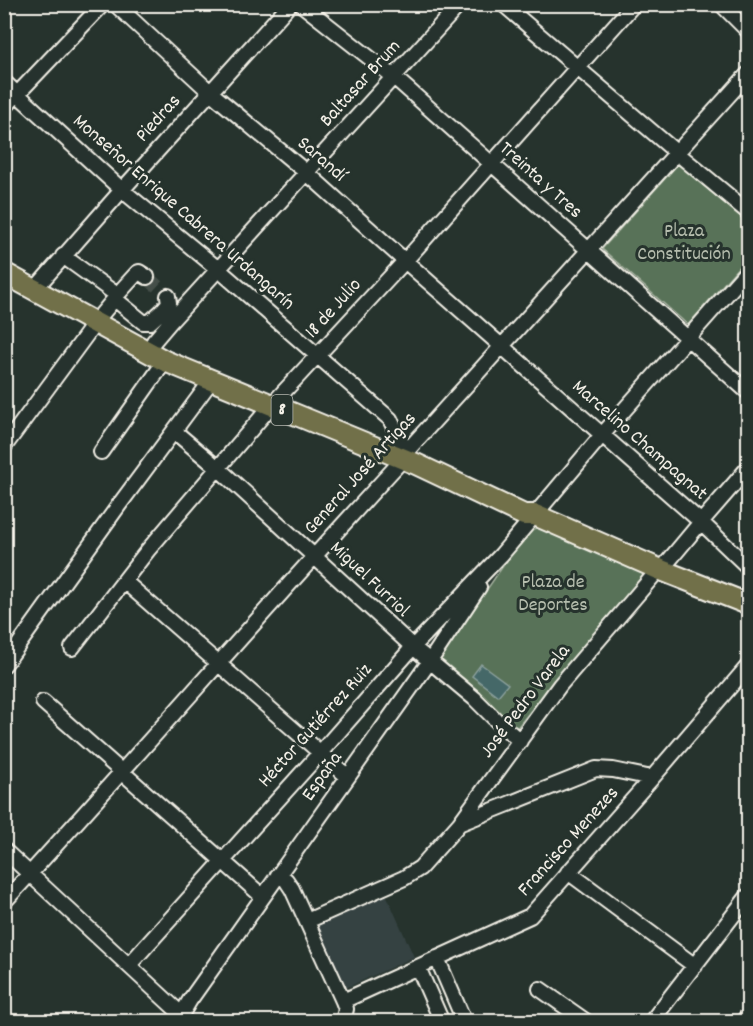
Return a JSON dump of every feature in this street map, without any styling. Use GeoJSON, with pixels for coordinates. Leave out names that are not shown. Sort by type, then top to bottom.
{"type":"FeatureCollection","features":[{"type":"Feature","properties":{"kind":"highway","name":"8"},"geometry":{"type":"LineString","coordinates":[[4,259],[38,285],[211,381],[275,403]]}},
{"type":"Feature","properties":{"kind":"highway","name":"8"},"geometry":{"type":"LineString","coordinates":[[4,273],[38,285]]}},
{"type":"Feature","properties":{"kind":"highway","name":"8"},"geometry":{"type":"LineString","coordinates":[[98,319],[139,328],[155,351],[405,456],[524,515],[535,515],[748,604]]}},
{"type":"Feature","properties":{"kind":"street"},"geometry":{"type":"LineString","coordinates":[[4,108],[103,4]]}},
{"type":"Feature","properties":{"kind":"street","name":"Sarandí"},"geometry":{"type":"LineString","coordinates":[[115,4],[210,92],[307,172],[501,346]]}},
{"type":"Feature","properties":{"kind":"street","name":"Piedras"},"geometry":{"type":"LineString","coordinates":[[38,285],[290,4]]}},
{"type":"Feature","properties":{"kind":"street","name":"Treinta y Tres"},"geometry":{"type":"LineString","coordinates":[[301,4],[394,77],[748,392]]}},
{"type":"Feature","properties":{"kind":"street","name":"Baltasar Brum"},"geometry":{"type":"LineString","coordinates":[[101,452],[155,351],[166,316],[218,269],[460,4]]}},
{"type":"Feature","properties":{"kind":"street"},"geometry":{"type":"LineString","coordinates":[[503,4],[748,212]]}},
{"type":"Feature","properties":{"kind":"street","name":"18 de Julio"},"geometry":{"type":"LineString","coordinates":[[72,648],[148,550],[275,403],[634,4]]}},
{"type":"Feature","properties":{"kind":"street"},"geometry":{"type":"LineString","coordinates":[[721,4],[748,30]]}},
{"type":"Feature","properties":{"kind":"street","name":"General José Artigas"},"geometry":{"type":"LineString","coordinates":[[4,902],[122,773],[501,346],[748,74]]}},
{"type":"Feature","properties":{"kind":"street","name":"Monseñor Enrique Cabrera Urdangarín"},"geometry":{"type":"LineString","coordinates":[[4,82],[122,190],[218,269],[390,419],[405,456]]}},
{"type":"Feature","properties":{"kind":"street"},"geometry":{"type":"LineString","coordinates":[[63,256],[116,296],[116,300],[139,328],[166,316],[168,296]]}},
{"type":"Feature","properties":{"kind":"street","name":"Héctor Gutiérrez Ruiz"},"geometry":{"type":"LineString","coordinates":[[129,965],[413,647],[501,555],[602,435],[748,270]]}},
{"type":"Feature","properties":{"kind":"street"},"geometry":{"type":"LineString","coordinates":[[4,447],[116,296],[136,273],[140,272],[147,277]]}},
{"type":"Feature","properties":{"kind":"street","name":"Marcelino Champagnat"},"geometry":{"type":"LineString","coordinates":[[501,346],[701,522],[748,567]]}},
{"type":"Feature","properties":{"kind":"street"},"geometry":{"type":"LineString","coordinates":[[4,665],[211,381]]}},
{"type":"Feature","properties":{"kind":"street","name":"Miguel Furriol"},"geometry":{"type":"LineString","coordinates":[[174,431],[520,741]]}},
{"type":"Feature","properties":{"kind":"street","name":"José Pedro Varela"},"geometry":{"type":"LineString","coordinates":[[307,921],[404,878],[420,868],[459,824],[560,685],[748,468]]}},
{"type":"Feature","properties":{"kind":"street","name":"España"},"geometry":{"type":"LineString","coordinates":[[179,1018],[501,555]]}},
{"type":"Feature","properties":{"kind":"street"},"geometry":{"type":"LineString","coordinates":[[124,581],[348,777]]}},
{"type":"Feature","properties":{"kind":"street","name":"Francisco Menezes"},"geometry":{"type":"LineString","coordinates":[[343,1000],[530,916],[748,666]]}},
{"type":"Feature","properties":{"kind":"street"},"geometry":{"type":"LineString","coordinates":[[43,702],[262,896]]}},
{"type":"Feature","properties":{"kind":"street"},"geometry":{"type":"LineString","coordinates":[[459,824],[597,770],[613,770],[652,778]]}},
{"type":"Feature","properties":{"kind":"street"},"geometry":{"type":"LineString","coordinates":[[4,850],[129,965],[179,1018]]}},
{"type":"Feature","properties":{"kind":"street"},"geometry":{"type":"LineString","coordinates":[[568,872],[695,966]]}},
{"type":"Feature","properties":{"kind":"street"},"geometry":{"type":"LineString","coordinates":[[278,875],[286,880],[292,889],[343,1000],[346,1009],[343,1022]]}},
{"type":"Feature","properties":{"kind":"street"},"geometry":{"type":"LineString","coordinates":[[651,1022],[748,896]]}},
{"type":"Feature","properties":{"kind":"street"},"geometry":{"type":"LineString","coordinates":[[437,958],[462,1016],[462,1022]]}},
{"type":"Feature","properties":{"kind":"street"},"geometry":{"type":"LineString","coordinates":[[418,967],[442,1022]]}},
{"type":"Feature","properties":{"kind":"street"},"geometry":{"type":"LineString","coordinates":[[540,989],[588,1022]]}},
{"type":"Feature","properties":{"kind":"street"},"geometry":{"type":"LineString","coordinates":[[743,1022],[748,1015]]}},
{"type":"Feature","properties":{"kind":"shaded area"},"geometry":{"type":"Polygon","coordinates":[[[386,894],[414,957],[346,988],[318,925],[386,894]]]}},
{"type":"Feature","properties":{"kind":"green space","name":"Plaza Constitución"},"geometry":{"type":"Polygon","coordinates":[[[678,164],[748,223],[748,256],[688,325],[602,249],[678,164]]]}},
{"type":"Feature","properties":{"kind":"green space","name":"Plaza de Deportes"},"geometry":{"type":"Polygon","coordinates":[[[536,518],[651,568],[516,729],[436,660],[446,649],[536,518]]]}},
{"type":"Feature","properties":{"kind":"water"},"geometry":{"type":"Polygon","coordinates":[[[481,664],[508,684],[498,696],[472,676],[481,664]]]}},
{"type":"Feature","properties":{"kind":"tunnel"},"geometry":{"type":"LineString","coordinates":[[147,277],[168,296]]}}]}
